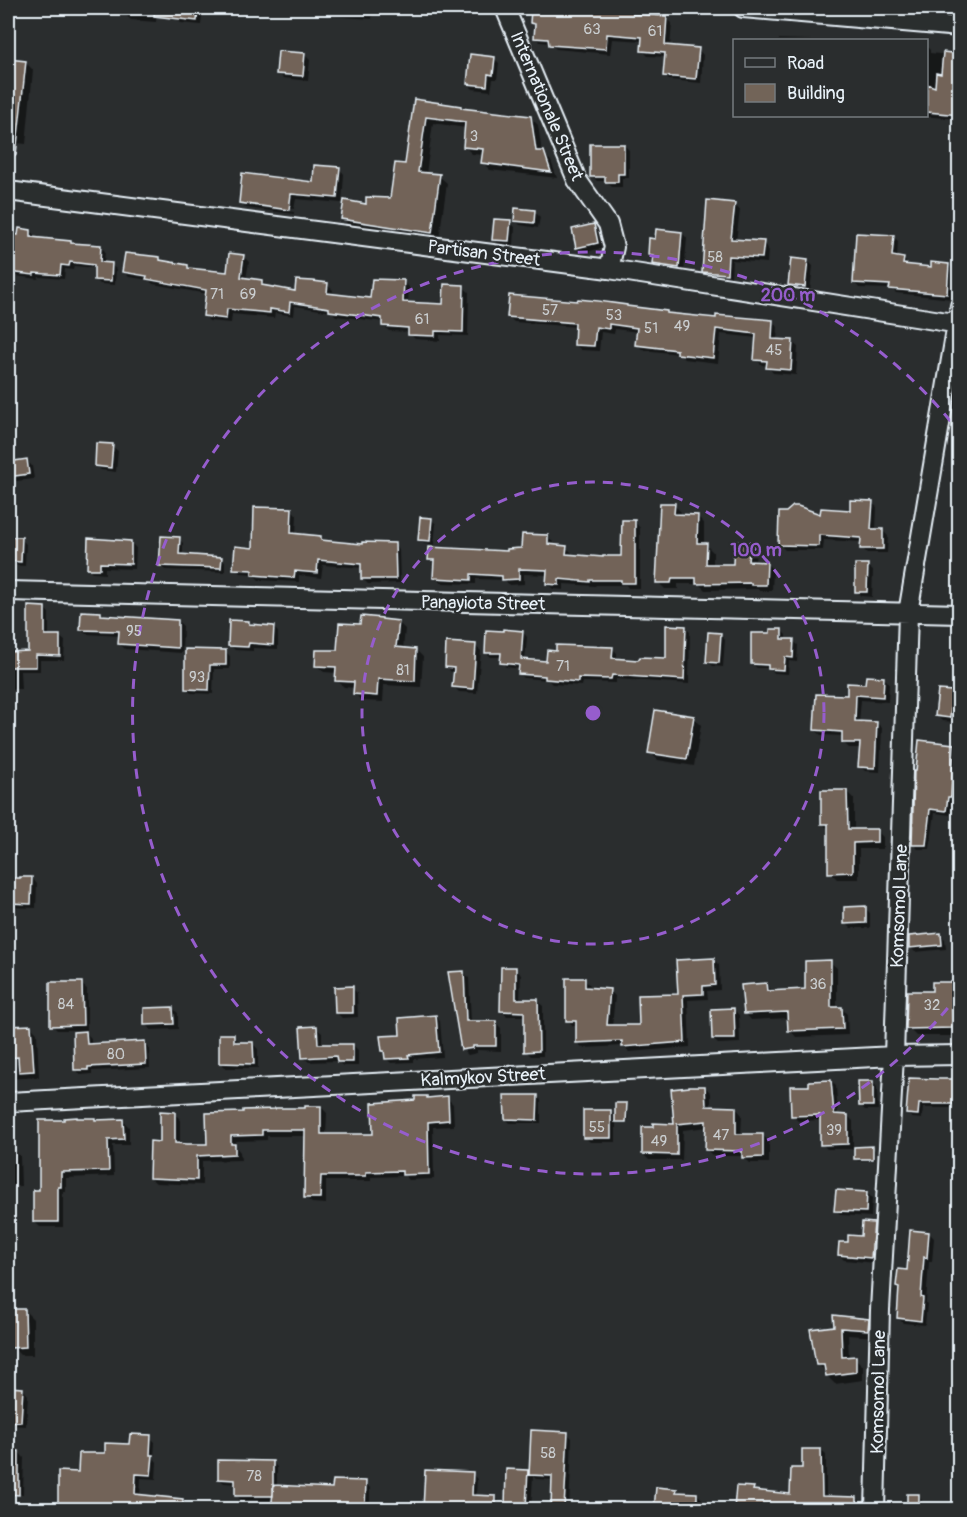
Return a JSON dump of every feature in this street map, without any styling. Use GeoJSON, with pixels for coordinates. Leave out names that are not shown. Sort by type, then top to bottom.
{"type":"FeatureCollection","features":[{"type":"Feature","properties":{"kind":"street","name":"Internationale Street"},"geometry":{"type":"LineString","coordinates":[[505,8],[577,180],[608,224],[614,246],[609,269]]}},
{"type":"Feature","properties":{"kind":"street"},"geometry":{"type":"LineString","coordinates":[[743,8],[960,27]]}},
{"type":"Feature","properties":{"kind":"street","name":"Partisan Street"},"geometry":{"type":"LineString","coordinates":[[8,191],[609,269],[959,318]]}},
{"type":"Feature","properties":{"kind":"street","name":"Komsomol Lane"},"geometry":{"type":"LineString","coordinates":[[875,1509],[880,1310],[894,1056],[908,613],[959,318]]}},
{"type":"Feature","properties":{"kind":"street","name":"Panayiota Street"},"geometry":{"type":"LineString","coordinates":[[8,591],[960,614]]}},
{"type":"Feature","properties":{"kind":"street","name":"Kalmykov Street"},"geometry":{"type":"LineString","coordinates":[[8,1102],[894,1056],[960,1055]]}},
{"type":"Feature","properties":{"kind":"building"},"geometry":{"type":"Polygon","coordinates":[[[155,8],[198,8],[197,21],[154,16],[155,8]]]}},
{"type":"Feature","properties":{"kind":"building"},"geometry":{"type":"Polygon","coordinates":[[[536,8],[634,8],[633,14],[667,16],[665,45],[699,48],[696,79],[663,76],[665,53],[641,51],[642,37],[607,34],[606,49],[549,45],[548,39],[534,38],[535,24],[530,23],[531,10],[535,11],[536,8]]]}},
{"type":"Feature","properties":{"kind":"building"},"geometry":{"type":"Polygon","coordinates":[[[278,51],[305,53],[303,76],[276,74],[278,51]]]}},
{"type":"Feature","properties":{"kind":"building"},"geometry":{"type":"Polygon","coordinates":[[[943,52],[960,54],[960,115],[928,112],[928,84],[935,87],[936,73],[941,74],[943,52]]]}},
{"type":"Feature","properties":{"kind":"building"},"geometry":{"type":"Polygon","coordinates":[[[470,54],[495,57],[493,75],[488,74],[487,86],[467,84],[470,54]]]}},
{"type":"Feature","properties":{"kind":"building"},"geometry":{"type":"Polygon","coordinates":[[[8,59],[26,61],[16,155],[8,155],[8,59]]]}},
{"type":"Feature","properties":{"kind":"building"},"geometry":{"type":"Polygon","coordinates":[[[414,99],[461,106],[461,108],[531,116],[536,151],[544,151],[551,172],[481,163],[483,149],[463,147],[465,122],[426,117],[418,172],[440,174],[432,233],[341,219],[344,200],[366,204],[366,197],[390,198],[395,163],[405,164],[414,99]]]}},
{"type":"Feature","properties":{"kind":"building"},"geometry":{"type":"Polygon","coordinates":[[[590,144],[624,144],[624,174],[618,174],[618,182],[605,182],[605,177],[590,177],[590,144]]]}},
{"type":"Feature","properties":{"kind":"building"},"geometry":{"type":"Polygon","coordinates":[[[314,165],[340,167],[337,198],[291,194],[289,210],[239,203],[242,173],[313,182],[314,165]]]}},
{"type":"Feature","properties":{"kind":"building"},"geometry":{"type":"Polygon","coordinates":[[[707,200],[735,203],[731,239],[764,241],[762,258],[728,256],[727,274],[702,272],[707,200]]]}},
{"type":"Feature","properties":{"kind":"building"},"geometry":{"type":"Polygon","coordinates":[[[515,208],[535,210],[534,223],[514,221],[515,208]]]}},
{"type":"Feature","properties":{"kind":"building"},"geometry":{"type":"Polygon","coordinates":[[[494,219],[511,220],[509,241],[492,240],[494,219]]]}},
{"type":"Feature","properties":{"kind":"building"},"geometry":{"type":"Polygon","coordinates":[[[594,224],[598,243],[576,248],[572,229],[594,224]]]}},
{"type":"Feature","properties":{"kind":"building"},"geometry":{"type":"Polygon","coordinates":[[[19,228],[31,230],[31,237],[101,245],[100,262],[112,263],[111,281],[94,280],[94,265],[70,262],[69,266],[61,265],[60,275],[8,272],[8,234],[18,235],[19,228]]]}},
{"type":"Feature","properties":{"kind":"building"},"geometry":{"type":"Polygon","coordinates":[[[656,229],[682,232],[679,268],[652,264],[653,256],[648,255],[649,238],[655,239],[656,229]]]}},
{"type":"Feature","properties":{"kind":"building"},"geometry":{"type":"Polygon","coordinates":[[[856,233],[894,235],[892,256],[904,258],[903,264],[931,267],[931,262],[949,264],[947,294],[889,289],[890,285],[853,283],[856,233]]]}},
{"type":"Feature","properties":{"kind":"building"},"geometry":{"type":"Polygon","coordinates":[[[125,253],[160,257],[160,260],[188,265],[188,268],[227,272],[229,253],[244,255],[241,277],[262,280],[262,285],[295,291],[296,280],[313,281],[328,283],[327,293],[370,298],[372,279],[404,280],[403,302],[443,304],[444,284],[464,285],[463,332],[435,331],[435,336],[408,335],[408,328],[382,326],[382,318],[329,311],[329,308],[290,302],[289,312],[270,309],[270,313],[227,309],[226,319],[203,316],[206,290],[146,279],[147,276],[122,272],[125,253]]]}},
{"type":"Feature","properties":{"kind":"building"},"geometry":{"type":"Polygon","coordinates":[[[791,258],[808,260],[805,287],[788,285],[791,258]]]}},
{"type":"Feature","properties":{"kind":"building"},"geometry":{"type":"Polygon","coordinates":[[[509,295],[598,301],[667,311],[667,313],[716,318],[716,315],[773,320],[772,339],[793,340],[791,370],[766,368],[767,361],[754,360],[756,334],[716,329],[713,358],[677,354],[677,350],[635,345],[637,328],[609,324],[609,329],[596,327],[594,346],[574,345],[575,323],[507,317],[509,295]]]}},
{"type":"Feature","properties":{"kind":"building"},"geometry":{"type":"Polygon","coordinates":[[[96,443],[113,444],[111,468],[95,466],[96,443]]]}},
{"type":"Feature","properties":{"kind":"building"},"geometry":{"type":"Polygon","coordinates":[[[27,459],[29,474],[8,477],[8,462],[27,459]]]}},
{"type":"Feature","properties":{"kind":"building"},"geometry":{"type":"Polygon","coordinates":[[[850,500],[873,501],[871,529],[883,529],[883,549],[860,549],[861,538],[819,535],[819,546],[778,545],[779,512],[786,512],[793,506],[820,514],[821,508],[850,510],[850,500]]]}},
{"type":"Feature","properties":{"kind":"building"},"geometry":{"type":"Polygon","coordinates":[[[660,503],[675,503],[674,514],[698,515],[697,543],[707,543],[706,564],[733,564],[734,541],[750,543],[748,561],[767,562],[766,585],[696,584],[696,578],[672,578],[671,583],[656,583],[660,503]]]}},
{"type":"Feature","properties":{"kind":"building"},"geometry":{"type":"Polygon","coordinates":[[[254,507],[292,508],[291,533],[321,536],[321,540],[362,544],[362,542],[395,543],[396,579],[361,579],[361,564],[318,560],[317,573],[295,571],[294,578],[252,575],[252,570],[233,569],[235,546],[253,548],[254,507]]]}},
{"type":"Feature","properties":{"kind":"building"},"geometry":{"type":"Polygon","coordinates":[[[420,517],[432,518],[430,541],[418,540],[420,517]]]}},
{"type":"Feature","properties":{"kind":"building"},"geometry":{"type":"Polygon","coordinates":[[[622,520],[635,520],[635,583],[621,583],[621,580],[590,580],[590,582],[559,579],[559,585],[546,584],[547,570],[519,569],[519,579],[502,580],[502,576],[471,574],[471,580],[433,578],[434,560],[428,560],[429,547],[507,551],[507,549],[521,548],[522,534],[548,535],[548,544],[567,546],[566,554],[621,556],[622,520]]]}},
{"type":"Feature","properties":{"kind":"building"},"geometry":{"type":"Polygon","coordinates":[[[161,536],[180,537],[179,554],[222,557],[221,568],[159,566],[161,536]]]}},
{"type":"Feature","properties":{"kind":"building"},"geometry":{"type":"Polygon","coordinates":[[[8,537],[22,537],[21,562],[8,561],[8,537]]]}},
{"type":"Feature","properties":{"kind":"building"},"geometry":{"type":"Polygon","coordinates":[[[88,538],[131,541],[131,564],[100,563],[100,569],[87,569],[88,538]]]}},
{"type":"Feature","properties":{"kind":"building"},"geometry":{"type":"Polygon","coordinates":[[[855,564],[868,564],[867,592],[855,592],[855,564]]]}},
{"type":"Feature","properties":{"kind":"building"},"geometry":{"type":"Polygon","coordinates":[[[28,606],[45,607],[45,635],[60,635],[60,656],[36,655],[36,667],[8,667],[8,652],[28,651],[28,606]]]}},
{"type":"Feature","properties":{"kind":"building"},"geometry":{"type":"Polygon","coordinates":[[[81,611],[101,612],[101,615],[178,620],[178,648],[118,644],[119,631],[80,630],[81,611]]]}},
{"type":"Feature","properties":{"kind":"building"},"geometry":{"type":"Polygon","coordinates":[[[361,616],[399,621],[396,647],[416,649],[415,681],[378,679],[377,696],[353,694],[354,682],[335,681],[336,667],[315,666],[316,650],[337,650],[339,623],[360,624],[361,616]]]}},
{"type":"Feature","properties":{"kind":"building"},"geometry":{"type":"Polygon","coordinates":[[[229,620],[274,626],[273,645],[249,643],[248,647],[228,646],[229,620]]]}},
{"type":"Feature","properties":{"kind":"building"},"geometry":{"type":"Polygon","coordinates":[[[666,625],[686,626],[684,680],[612,675],[611,679],[578,678],[578,682],[545,679],[545,676],[518,674],[519,665],[500,663],[501,653],[485,653],[486,630],[503,631],[503,629],[523,631],[521,659],[546,661],[547,650],[556,651],[556,645],[613,647],[612,658],[638,660],[640,657],[666,658],[666,625]]]}},
{"type":"Feature","properties":{"kind":"building"},"geometry":{"type":"Polygon","coordinates":[[[770,629],[782,629],[782,639],[794,639],[793,658],[785,657],[784,670],[768,669],[768,665],[751,664],[751,633],[770,633],[770,629]]]}},
{"type":"Feature","properties":{"kind":"building"},"geometry":{"type":"Polygon","coordinates":[[[708,632],[721,633],[719,663],[706,662],[708,632]]]}},
{"type":"Feature","properties":{"kind":"building"},"geometry":{"type":"Polygon","coordinates":[[[446,642],[476,644],[473,689],[452,687],[454,668],[445,667],[446,642]]]}},
{"type":"Feature","properties":{"kind":"building"},"geometry":{"type":"Polygon","coordinates":[[[185,649],[226,650],[226,665],[210,665],[209,690],[185,689],[185,649]]]}},
{"type":"Feature","properties":{"kind":"building"},"geometry":{"type":"Polygon","coordinates":[[[866,676],[884,677],[883,697],[856,695],[855,721],[877,722],[875,768],[858,767],[860,743],[842,743],[842,732],[814,730],[816,694],[847,695],[847,683],[865,684],[866,676]]]}},
{"type":"Feature","properties":{"kind":"building"},"geometry":{"type":"Polygon","coordinates":[[[938,690],[953,691],[950,718],[935,716],[938,690]]]}},
{"type":"Feature","properties":{"kind":"building"},"geometry":{"type":"Polygon","coordinates":[[[655,710],[694,716],[687,759],[648,753],[655,710]]]}},
{"type":"Feature","properties":{"kind":"building"},"geometry":{"type":"Polygon","coordinates":[[[919,740],[954,744],[951,797],[948,797],[946,811],[930,809],[926,845],[912,845],[914,771],[916,771],[919,740]]]}},
{"type":"Feature","properties":{"kind":"building"},"geometry":{"type":"Polygon","coordinates":[[[821,790],[847,790],[848,829],[877,829],[877,842],[853,843],[853,872],[828,873],[828,824],[821,824],[821,790]]]}},
{"type":"Feature","properties":{"kind":"building"},"geometry":{"type":"Polygon","coordinates":[[[32,877],[31,904],[8,903],[8,878],[32,877]]]}},
{"type":"Feature","properties":{"kind":"building"},"geometry":{"type":"Polygon","coordinates":[[[866,906],[866,923],[844,924],[844,907],[866,906]]]}},
{"type":"Feature","properties":{"kind":"building"},"geometry":{"type":"Polygon","coordinates":[[[941,933],[942,945],[909,948],[909,936],[941,933]]]}},
{"type":"Feature","properties":{"kind":"building"},"geometry":{"type":"Polygon","coordinates":[[[714,958],[715,985],[703,986],[703,994],[683,995],[685,1042],[622,1047],[622,1041],[576,1043],[576,1021],[566,1021],[566,978],[585,978],[585,987],[610,989],[607,1025],[639,1025],[638,995],[678,994],[676,960],[714,958]]]}},
{"type":"Feature","properties":{"kind":"building"},"geometry":{"type":"Polygon","coordinates":[[[831,960],[831,1007],[842,1007],[843,1029],[788,1031],[787,1012],[744,1014],[741,985],[766,983],[767,991],[805,989],[805,961],[831,960]]]}},
{"type":"Feature","properties":{"kind":"building"},"geometry":{"type":"Polygon","coordinates":[[[501,967],[516,967],[516,999],[538,999],[539,1051],[524,1052],[524,1012],[500,1011],[501,967]]]}},
{"type":"Feature","properties":{"kind":"building"},"geometry":{"type":"Polygon","coordinates":[[[464,971],[466,1021],[496,1021],[496,1046],[473,1046],[473,1048],[461,1050],[448,972],[464,971]]]}},
{"type":"Feature","properties":{"kind":"building"},"geometry":{"type":"Polygon","coordinates":[[[50,982],[82,982],[83,1025],[50,1026],[50,982]]]}},
{"type":"Feature","properties":{"kind":"building"},"geometry":{"type":"Polygon","coordinates":[[[932,982],[960,982],[960,1007],[952,1007],[953,1028],[906,1029],[907,991],[932,991],[932,982]]]}},
{"type":"Feature","properties":{"kind":"building"},"geometry":{"type":"Polygon","coordinates":[[[353,986],[353,1013],[335,1013],[334,987],[353,986]]]}},
{"type":"Feature","properties":{"kind":"building"},"geometry":{"type":"Polygon","coordinates":[[[173,1007],[174,1024],[144,1025],[144,1008],[173,1007]]]}},
{"type":"Feature","properties":{"kind":"building"},"geometry":{"type":"Polygon","coordinates":[[[734,1008],[735,1039],[712,1039],[711,1009],[734,1008]]]}},
{"type":"Feature","properties":{"kind":"building"},"geometry":{"type":"Polygon","coordinates":[[[436,1015],[439,1052],[408,1055],[409,1058],[385,1059],[380,1036],[400,1035],[399,1018],[436,1015]]]}},
{"type":"Feature","properties":{"kind":"building"},"geometry":{"type":"Polygon","coordinates":[[[31,1025],[34,1071],[19,1072],[18,1057],[8,1058],[8,1026],[31,1025]]]}},
{"type":"Feature","properties":{"kind":"building"},"geometry":{"type":"Polygon","coordinates":[[[317,1026],[318,1044],[353,1044],[353,1062],[337,1062],[336,1056],[302,1058],[300,1027],[317,1026]]]}},
{"type":"Feature","properties":{"kind":"building"},"geometry":{"type":"Polygon","coordinates":[[[86,1031],[87,1044],[145,1041],[146,1064],[88,1067],[88,1070],[74,1070],[73,1032],[86,1031]]]}},
{"type":"Feature","properties":{"kind":"building"},"geometry":{"type":"Polygon","coordinates":[[[219,1034],[234,1034],[234,1042],[253,1042],[254,1064],[219,1063],[219,1034]]]}},
{"type":"Feature","properties":{"kind":"building"},"geometry":{"type":"Polygon","coordinates":[[[909,1078],[960,1079],[960,1104],[919,1104],[918,1115],[906,1114],[909,1078]]]}},
{"type":"Feature","properties":{"kind":"building"},"geometry":{"type":"Polygon","coordinates":[[[831,1080],[834,1114],[848,1115],[848,1144],[820,1145],[820,1115],[791,1116],[790,1086],[809,1086],[809,1081],[831,1080]]]}},
{"type":"Feature","properties":{"kind":"building"},"geometry":{"type":"Polygon","coordinates":[[[858,1081],[873,1081],[873,1106],[859,1106],[858,1081]]]}},
{"type":"Feature","properties":{"kind":"building"},"geometry":{"type":"Polygon","coordinates":[[[705,1086],[706,1106],[736,1107],[736,1134],[763,1134],[763,1157],[742,1158],[742,1151],[705,1150],[706,1121],[677,1124],[677,1155],[642,1154],[642,1127],[653,1127],[653,1123],[674,1124],[671,1089],[705,1086]]]}},
{"type":"Feature","properties":{"kind":"building"},"geometry":{"type":"Polygon","coordinates":[[[504,1095],[538,1095],[537,1120],[505,1119],[504,1095]]]}},
{"type":"Feature","properties":{"kind":"building"},"geometry":{"type":"Polygon","coordinates":[[[415,1096],[427,1096],[427,1098],[448,1096],[449,1120],[428,1122],[429,1174],[402,1175],[402,1171],[366,1172],[366,1176],[321,1176],[320,1198],[304,1198],[305,1130],[262,1130],[262,1135],[231,1136],[231,1144],[235,1144],[235,1154],[197,1156],[197,1180],[149,1178],[150,1141],[160,1142],[160,1111],[175,1112],[175,1143],[207,1144],[206,1113],[321,1106],[321,1134],[373,1134],[372,1103],[415,1100],[415,1096]]]}},
{"type":"Feature","properties":{"kind":"building"},"geometry":{"type":"Polygon","coordinates":[[[615,1103],[627,1103],[626,1122],[615,1122],[615,1103]]]}},
{"type":"Feature","properties":{"kind":"building"},"geometry":{"type":"Polygon","coordinates":[[[583,1110],[611,1110],[611,1138],[583,1138],[583,1110]]]}},
{"type":"Feature","properties":{"kind":"building"},"geometry":{"type":"Polygon","coordinates":[[[64,1118],[95,1118],[95,1120],[123,1119],[124,1139],[108,1140],[109,1171],[61,1172],[61,1187],[58,1187],[58,1222],[33,1222],[33,1190],[39,1190],[39,1120],[64,1120],[64,1118]]]}},
{"type":"Feature","properties":{"kind":"building"},"geometry":{"type":"Polygon","coordinates":[[[873,1146],[873,1159],[854,1159],[854,1147],[873,1146]]]}},
{"type":"Feature","properties":{"kind":"building"},"geometry":{"type":"Polygon","coordinates":[[[836,1190],[867,1192],[866,1212],[834,1211],[836,1190]]]}},
{"type":"Feature","properties":{"kind":"building"},"geometry":{"type":"Polygon","coordinates":[[[862,1222],[874,1223],[871,1258],[838,1255],[839,1242],[848,1242],[848,1235],[861,1236],[862,1222]]]}},
{"type":"Feature","properties":{"kind":"building"},"geometry":{"type":"Polygon","coordinates":[[[910,1230],[929,1232],[927,1258],[924,1257],[921,1321],[897,1318],[898,1269],[907,1270],[910,1230]]]}},
{"type":"Feature","properties":{"kind":"building"},"geometry":{"type":"Polygon","coordinates":[[[8,1309],[25,1309],[26,1347],[10,1348],[8,1309]]]}},
{"type":"Feature","properties":{"kind":"building"},"geometry":{"type":"Polygon","coordinates":[[[833,1315],[869,1319],[868,1330],[841,1328],[842,1357],[856,1356],[856,1372],[826,1376],[824,1365],[816,1365],[810,1329],[834,1326],[833,1315]]]}},
{"type":"Feature","properties":{"kind":"building"},"geometry":{"type":"Polygon","coordinates":[[[8,1387],[23,1388],[21,1422],[8,1421],[8,1387]]]}},
{"type":"Feature","properties":{"kind":"building"},"geometry":{"type":"Polygon","coordinates":[[[531,1430],[568,1432],[564,1509],[551,1509],[552,1476],[529,1475],[531,1430]]]}},
{"type":"Feature","properties":{"kind":"building"},"geometry":{"type":"Polygon","coordinates":[[[130,1434],[151,1435],[150,1455],[153,1455],[151,1475],[136,1474],[135,1494],[183,1499],[183,1508],[116,1504],[116,1506],[58,1504],[58,1471],[78,1472],[79,1453],[105,1453],[105,1443],[129,1444],[130,1434]]]}},
{"type":"Feature","properties":{"kind":"building"},"geometry":{"type":"Polygon","coordinates":[[[802,1449],[821,1449],[822,1496],[857,1497],[857,1509],[734,1509],[736,1486],[790,1494],[791,1468],[802,1468],[802,1449]]]}},
{"type":"Feature","properties":{"kind":"building"},"geometry":{"type":"Polygon","coordinates":[[[8,1451],[19,1451],[19,1495],[8,1494],[8,1451]]]}},
{"type":"Feature","properties":{"kind":"building"},"geometry":{"type":"Polygon","coordinates":[[[218,1460],[273,1461],[273,1496],[235,1496],[235,1480],[218,1479],[218,1460]]]}},
{"type":"Feature","properties":{"kind":"building"},"geometry":{"type":"Polygon","coordinates":[[[506,1469],[528,1470],[526,1508],[505,1506],[506,1469]]]}},
{"type":"Feature","properties":{"kind":"building"},"geometry":{"type":"Polygon","coordinates":[[[425,1470],[473,1472],[472,1495],[496,1496],[496,1508],[423,1509],[425,1470]]]}},
{"type":"Feature","properties":{"kind":"building"},"geometry":{"type":"Polygon","coordinates":[[[333,1480],[366,1481],[365,1509],[271,1509],[274,1485],[332,1488],[333,1480]]]}},
{"type":"Feature","properties":{"kind":"building"},"geometry":{"type":"Polygon","coordinates":[[[656,1487],[677,1489],[676,1492],[697,1493],[697,1509],[654,1509],[656,1487]]]}},
{"type":"Feature","properties":{"kind":"building"},"geometry":{"type":"Polygon","coordinates":[[[907,1494],[919,1494],[919,1509],[907,1509],[907,1494]]]}}]}
